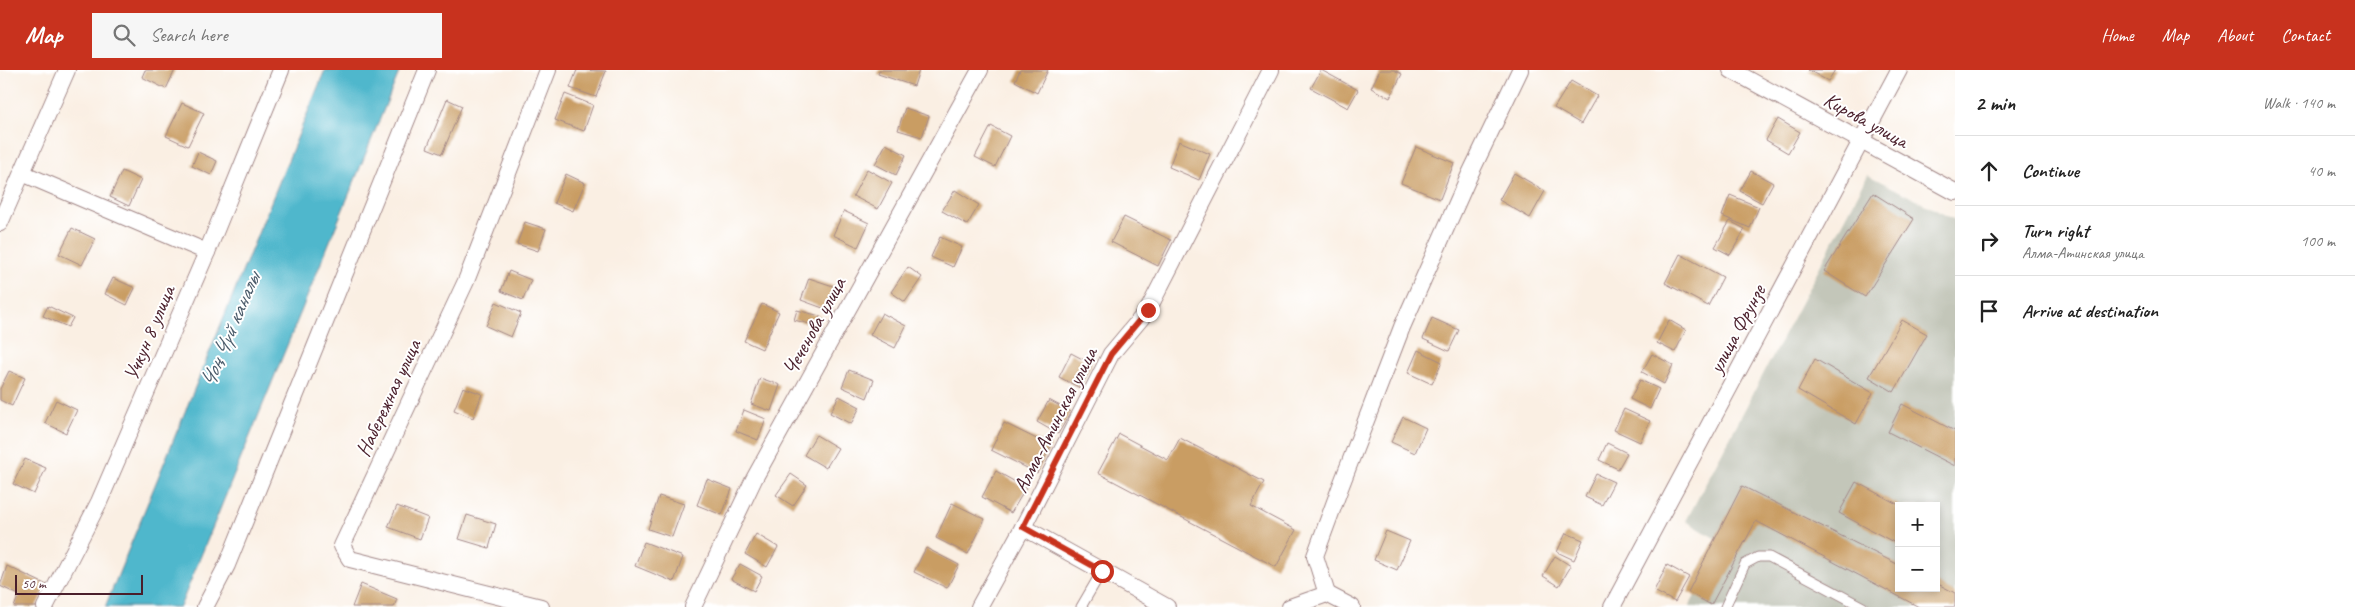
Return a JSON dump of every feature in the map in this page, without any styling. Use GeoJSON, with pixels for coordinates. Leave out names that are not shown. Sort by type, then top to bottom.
{"type":"FeatureCollection","features":[{"type":"Feature","properties":{"kind":"street"},"geometry":{"type":"LineString","coordinates":[[1,219],[67,70]]}},
{"type":"Feature","properties":{"kind":"street","name":"Учкун 8 улица"},"geometry":{"type":"LineString","coordinates":[[45,607],[99,502],[207,252],[281,70]]}},
{"type":"Feature","properties":{"kind":"street"},"geometry":{"type":"LineString","coordinates":[[205,607],[227,565],[427,70]]}},
{"type":"Feature","properties":{"kind":"street","name":"Набережная улица"},"geometry":{"type":"LineString","coordinates":[[541,607],[350,559],[342,546],[466,281],[548,70]]}},
{"type":"Feature","properties":{"kind":"street","name":"Чеченова улица"},"geometry":{"type":"LineString","coordinates":[[693,607],[754,479],[980,70]]}},
{"type":"Feature","properties":{"kind":"street","name":"Алма-Атинская улица"},"geometry":{"type":"LineString","coordinates":[[979,607],[1023,527],[1111,354],[1148,310],[1271,70]]}},
{"type":"Feature","properties":{"kind":"street"},"geometry":{"type":"LineString","coordinates":[[1352,607],[1327,594],[1315,556],[1402,327],[1469,176],[1520,70]]}},
{"type":"Feature","properties":{"kind":"street","name":"Кирова улица"},"geometry":{"type":"LineString","coordinates":[[1731,70],[1861,143],[1955,192]]}},
{"type":"Feature","properties":{"kind":"street","name":"улица Фрунзе"},"geometry":{"type":"LineString","coordinates":[[1612,607],[1861,143],[1898,70]]}},
{"type":"Feature","properties":{"kind":"street"},"geometry":{"type":"LineString","coordinates":[[22,173],[207,252]]}},
{"type":"Feature","properties":{"kind":"street"},"geometry":{"type":"LineString","coordinates":[[1023,527],[1167,607]]}},
{"type":"Feature","properties":{"kind":"street"},"geometry":{"type":"LineString","coordinates":[[1290,607],[1327,594]]}},
{"type":"Feature","properties":{"kind":"lane"},"geometry":{"type":"LineString","coordinates":[[1725,607],[1745,564],[1758,557],[1769,557],[1863,607]]}},
{"type":"Feature","properties":{"kind":"lane"},"geometry":{"type":"LineString","coordinates":[[1081,607],[1102,571]]}},
{"type":"Feature","properties":{"kind":"shaded area"},"geometry":{"type":"Polygon","coordinates":[[[1868,175],[1955,220],[1955,607],[1689,607],[1723,543],[1686,521],[1868,175]]]}},
{"type":"Feature","properties":{"kind":"water","name":"Чоң Чүй каналы"},"geometry":{"type":"Polygon","coordinates":[[[325,70],[400,70],[180,607],[105,607],[325,70]]]}},
{"type":"Feature","properties":{"kind":"building"},"geometry":{"type":"Polygon","coordinates":[[[145,70],[175,70],[166,89],[142,77],[145,70]]]}},
{"type":"Feature","properties":{"kind":"building"},"geometry":{"type":"Polygon","coordinates":[[[577,70],[606,71],[596,97],[570,88],[577,70]]]}},
{"type":"Feature","properties":{"kind":"building"},"geometry":{"type":"Polygon","coordinates":[[[879,70],[919,70],[914,86],[878,74],[879,70]]]}},
{"type":"Feature","properties":{"kind":"building"},"geometry":{"type":"Polygon","coordinates":[[[1020,70],[1048,70],[1037,93],[1015,81],[1020,70]]]}},
{"type":"Feature","properties":{"kind":"building"},"geometry":{"type":"Polygon","coordinates":[[[1321,70],[1358,90],[1348,108],[1311,88],[1321,70]]]}},
{"type":"Feature","properties":{"kind":"building"},"geometry":{"type":"Polygon","coordinates":[[[1380,70],[1394,70],[1402,74],[1390,98],[1371,88],[1380,70]]]}},
{"type":"Feature","properties":{"kind":"building"},"geometry":{"type":"Polygon","coordinates":[[[1808,70],[1835,70],[1828,81],[1808,70]]]}},
{"type":"Feature","properties":{"kind":"building"},"geometry":{"type":"Polygon","coordinates":[[[1571,81],[1597,96],[1581,124],[1554,108],[1571,81]]]}},
{"type":"Feature","properties":{"kind":"building"},"geometry":{"type":"Polygon","coordinates":[[[565,94],[593,105],[584,131],[555,120],[565,94]]]}},
{"type":"Feature","properties":{"kind":"building"},"geometry":{"type":"Polygon","coordinates":[[[447,99],[462,106],[442,154],[427,148],[447,99]]]}},
{"type":"Feature","properties":{"kind":"building"},"geometry":{"type":"Polygon","coordinates":[[[182,103],[204,113],[188,146],[166,136],[182,103]]]}},
{"type":"Feature","properties":{"kind":"building"},"geometry":{"type":"Polygon","coordinates":[[[905,108],[929,116],[922,137],[898,130],[905,108]]]}},
{"type":"Feature","properties":{"kind":"building"},"geometry":{"type":"Polygon","coordinates":[[[1778,119],[1800,132],[1788,153],[1766,140],[1778,119]]]}},
{"type":"Feature","properties":{"kind":"building"},"geometry":{"type":"Polygon","coordinates":[[[991,126],[1010,136],[995,167],[975,157],[991,126]]]}},
{"type":"Feature","properties":{"kind":"building"},"geometry":{"type":"Polygon","coordinates":[[[1179,141],[1210,154],[1199,180],[1169,167],[1179,141]]]}},
{"type":"Feature","properties":{"kind":"building"},"geometry":{"type":"Polygon","coordinates":[[[886,144],[906,155],[896,175],[875,164],[886,144]]]}},
{"type":"Feature","properties":{"kind":"building"},"geometry":{"type":"Polygon","coordinates":[[[1416,147],[1454,163],[1440,199],[1401,183],[1416,147]]]}},
{"type":"Feature","properties":{"kind":"building"},"geometry":{"type":"Polygon","coordinates":[[[198,152],[217,161],[211,175],[192,166],[198,152]]]}},
{"type":"Feature","properties":{"kind":"building"},"geometry":{"type":"Polygon","coordinates":[[[867,169],[892,183],[878,209],[853,196],[867,169]]]}},
{"type":"Feature","properties":{"kind":"building"},"geometry":{"type":"Polygon","coordinates":[[[122,171],[141,180],[129,206],[110,197],[122,171]]]}},
{"type":"Feature","properties":{"kind":"building"},"geometry":{"type":"Polygon","coordinates":[[[1751,171],[1773,183],[1762,203],[1740,191],[1751,171]]]}},
{"type":"Feature","properties":{"kind":"building"},"geometry":{"type":"Polygon","coordinates":[[[1514,173],[1545,191],[1530,218],[1499,200],[1514,173]]]}},
{"type":"Feature","properties":{"kind":"building"},"geometry":{"type":"Polygon","coordinates":[[[566,174],[585,183],[573,211],[554,203],[566,174]]]}},
{"type":"Feature","properties":{"kind":"building"},"geometry":{"type":"Polygon","coordinates":[[[955,190],[979,205],[967,225],[942,211],[955,190]]]}},
{"type":"Feature","properties":{"kind":"building"},"geometry":{"type":"Polygon","coordinates":[[[1873,193],[1914,219],[1865,297],[1824,271],[1873,193]]]}},
{"type":"Feature","properties":{"kind":"building"},"geometry":{"type":"Polygon","coordinates":[[[1730,195],[1759,207],[1750,228],[1722,216],[1730,195]]]}},
{"type":"Feature","properties":{"kind":"building"},"geometry":{"type":"Polygon","coordinates":[[[844,211],[869,223],[858,247],[833,235],[844,211]]]}},
{"type":"Feature","properties":{"kind":"building"},"geometry":{"type":"Polygon","coordinates":[[[1124,217],[1171,240],[1158,266],[1111,242],[1124,217]]]}},
{"type":"Feature","properties":{"kind":"building"},"geometry":{"type":"Polygon","coordinates":[[[1730,221],[1745,229],[1730,255],[1715,247],[1730,221]]]}},
{"type":"Feature","properties":{"kind":"building"},"geometry":{"type":"Polygon","coordinates":[[[525,222],[546,229],[538,251],[517,244],[525,222]]]}},
{"type":"Feature","properties":{"kind":"building"},"geometry":{"type":"Polygon","coordinates":[[[72,228],[95,239],[82,265],[59,254],[72,228]]]}},
{"type":"Feature","properties":{"kind":"building"},"geometry":{"type":"Polygon","coordinates":[[[940,237],[962,247],[953,267],[931,257],[940,237]]]}},
{"type":"Feature","properties":{"kind":"building"},"geometry":{"type":"Polygon","coordinates":[[[1680,254],[1723,277],[1708,306],[1665,283],[1680,254]]]}},
{"type":"Feature","properties":{"kind":"building"},"geometry":{"type":"Polygon","coordinates":[[[908,267],[922,277],[905,302],[891,292],[908,267]]]}},
{"type":"Feature","properties":{"kind":"building"},"geometry":{"type":"Polygon","coordinates":[[[509,271],[531,280],[523,300],[501,291],[509,271]]]}},
{"type":"Feature","properties":{"kind":"building"},"geometry":{"type":"Polygon","coordinates":[[[113,278],[135,288],[127,305],[105,294],[113,278]]]}},
{"type":"Feature","properties":{"kind":"building"},"geometry":{"type":"Polygon","coordinates":[[[809,278],[839,288],[831,311],[801,300],[809,278]]]}},
{"type":"Feature","properties":{"kind":"building"},"geometry":{"type":"Polygon","coordinates":[[[496,302],[521,313],[511,337],[486,326],[496,302]]]}},
{"type":"Feature","properties":{"kind":"building"},"geometry":{"type":"Polygon","coordinates":[[[762,304],[779,312],[762,349],[744,341],[762,304]]]}},
{"type":"Feature","properties":{"kind":"building"},"geometry":{"type":"Polygon","coordinates":[[[48,306],[73,318],[68,327],[43,316],[48,306]]]}},
{"type":"Feature","properties":{"kind":"building"},"geometry":{"type":"Polygon","coordinates":[[[797,310],[820,316],[818,326],[794,320],[797,310]]]}},
{"type":"Feature","properties":{"kind":"building"},"geometry":{"type":"Polygon","coordinates":[[[882,313],[906,326],[895,348],[870,335],[882,313]]]}},
{"type":"Feature","properties":{"kind":"building"},"geometry":{"type":"Polygon","coordinates":[[[1432,318],[1459,330],[1449,351],[1423,339],[1432,318]]]}},
{"type":"Feature","properties":{"kind":"building"},"geometry":{"type":"Polygon","coordinates":[[[1669,320],[1686,330],[1675,352],[1657,343],[1669,320]]]}},
{"type":"Feature","properties":{"kind":"building"},"geometry":{"type":"Polygon","coordinates":[[[1902,320],[1927,334],[1894,392],[1869,377],[1902,320]]]}},
{"type":"Feature","properties":{"kind":"building"},"geometry":{"type":"Polygon","coordinates":[[[1418,350],[1442,362],[1432,384],[1408,373],[1418,350]]]}},
{"type":"Feature","properties":{"kind":"building"},"geometry":{"type":"Polygon","coordinates":[[[1071,353],[1092,364],[1080,388],[1059,377],[1071,353]]]}},
{"type":"Feature","properties":{"kind":"building"},"geometry":{"type":"Polygon","coordinates":[[[1652,354],[1673,365],[1664,384],[1642,372],[1652,354]]]}},
{"type":"Feature","properties":{"kind":"building"},"geometry":{"type":"Polygon","coordinates":[[[1815,359],[1873,393],[1856,424],[1798,390],[1815,359]]]}},
{"type":"Feature","properties":{"kind":"building"},"geometry":{"type":"Polygon","coordinates":[[[849,370],[874,380],[867,398],[842,387],[849,370]]]}},
{"type":"Feature","properties":{"kind":"building"},"geometry":{"type":"Polygon","coordinates":[[[9,371],[25,378],[12,406],[0,400],[0,389],[9,371]]]}},
{"type":"Feature","properties":{"kind":"building"},"geometry":{"type":"Polygon","coordinates":[[[760,378],[780,385],[771,411],[751,404],[760,378]]]}},
{"type":"Feature","properties":{"kind":"building"},"geometry":{"type":"Polygon","coordinates":[[[1640,380],[1659,389],[1650,409],[1630,399],[1640,380]]]}},
{"type":"Feature","properties":{"kind":"building"},"geometry":{"type":"Polygon","coordinates":[[[463,387],[482,394],[473,418],[454,410],[463,387]]]}},
{"type":"Feature","properties":{"kind":"building"},"geometry":{"type":"Polygon","coordinates":[[[839,396],[860,407],[851,424],[830,413],[839,396]]]}},
{"type":"Feature","properties":{"kind":"building"},"geometry":{"type":"Polygon","coordinates":[[[56,400],[77,410],[66,433],[45,423],[56,400]]]}},
{"type":"Feature","properties":{"kind":"building"},"geometry":{"type":"Polygon","coordinates":[[[1049,400],[1071,412],[1058,434],[1037,422],[1049,400]]]}},
{"type":"Feature","properties":{"kind":"building"},"geometry":{"type":"Polygon","coordinates":[[[1902,404],[1955,431],[1955,466],[1888,432],[1902,404]]]}},
{"type":"Feature","properties":{"kind":"building"},"geometry":{"type":"Polygon","coordinates":[[[1624,409],[1650,421],[1640,442],[1614,430],[1624,409]]]}},
{"type":"Feature","properties":{"kind":"building"},"geometry":{"type":"Polygon","coordinates":[[[744,410],[766,419],[758,440],[736,431],[744,410]]]}},
{"type":"Feature","properties":{"kind":"building"},"geometry":{"type":"Polygon","coordinates":[[[1403,417],[1426,428],[1415,453],[1391,442],[1403,417]]]}},
{"type":"Feature","properties":{"kind":"building"},"geometry":{"type":"Polygon","coordinates":[[[1004,423],[1051,446],[1037,473],[991,450],[1004,423]]]}},
{"type":"Feature","properties":{"kind":"building"},"geometry":{"type":"Polygon","coordinates":[[[1119,434],[1168,460],[1180,438],[1264,482],[1251,506],[1296,530],[1276,567],[1098,473],[1119,434]]]}},
{"type":"Feature","properties":{"kind":"building"},"geometry":{"type":"Polygon","coordinates":[[[816,435],[838,448],[826,468],[804,455],[816,435]]]}},
{"type":"Feature","properties":{"kind":"building"},"geometry":{"type":"Polygon","coordinates":[[[1607,443],[1627,453],[1618,469],[1599,460],[1607,443]]]}},
{"type":"Feature","properties":{"kind":"building"},"geometry":{"type":"Polygon","coordinates":[[[25,459],[46,468],[34,494],[13,484],[25,459]]]}},
{"type":"Feature","properties":{"kind":"building"},"geometry":{"type":"Polygon","coordinates":[[[996,471],[1026,488],[1011,513],[982,497],[996,471]]]}},
{"type":"Feature","properties":{"kind":"building"},"geometry":{"type":"Polygon","coordinates":[[[791,474],[807,485],[793,506],[776,495],[791,474]]]}},
{"type":"Feature","properties":{"kind":"building"},"geometry":{"type":"Polygon","coordinates":[[[1596,474],[1614,482],[1602,505],[1585,497],[1596,474]]]}},
{"type":"Feature","properties":{"kind":"building"},"geometry":{"type":"Polygon","coordinates":[[[707,479],[732,489],[722,515],[697,505],[707,479]]]}},
{"type":"Feature","properties":{"kind":"building"},"geometry":{"type":"Polygon","coordinates":[[[1856,482],[1895,503],[1895,543],[1839,513],[1856,482]]]}},
{"type":"Feature","properties":{"kind":"building"},"geometry":{"type":"Polygon","coordinates":[[[1742,486],[1895,563],[1895,592],[1940,592],[1940,585],[1955,593],[1955,607],[1919,607],[1756,521],[1711,605],[1688,592],[1742,486]]]}},
{"type":"Feature","properties":{"kind":"building"},"geometry":{"type":"Polygon","coordinates":[[[659,496],[684,504],[672,537],[648,529],[659,496]]]}},
{"type":"Feature","properties":{"kind":"building"},"geometry":{"type":"Polygon","coordinates":[[[952,503],[985,519],[968,554],[936,538],[952,503]]]}},
{"type":"Feature","properties":{"kind":"building"},"geometry":{"type":"Polygon","coordinates":[[[397,506],[428,518],[420,539],[388,527],[397,506]]]}},
{"type":"Feature","properties":{"kind":"building"},"geometry":{"type":"Polygon","coordinates":[[[467,515],[496,524],[489,548],[459,539],[467,515]]]}},
{"type":"Feature","properties":{"kind":"building"},"geometry":{"type":"Polygon","coordinates":[[[1386,531],[1410,541],[1397,570],[1374,560],[1386,531]]]}},
{"type":"Feature","properties":{"kind":"building"},"geometry":{"type":"Polygon","coordinates":[[[1566,533],[1583,540],[1574,560],[1557,552],[1566,533]]]}},
{"type":"Feature","properties":{"kind":"building"},"geometry":{"type":"Polygon","coordinates":[[[756,534],[778,547],[767,567],[745,554],[756,534]]]}},
{"type":"Feature","properties":{"kind":"building"},"geometry":{"type":"Polygon","coordinates":[[[644,542],[683,557],[674,582],[635,566],[644,542]]]}},
{"type":"Feature","properties":{"kind":"building"},"geometry":{"type":"Polygon","coordinates":[[[926,548],[959,565],[947,588],[914,572],[926,548]]]}},
{"type":"Feature","properties":{"kind":"building"},"geometry":{"type":"Polygon","coordinates":[[[1555,556],[1571,566],[1559,586],[1543,576],[1555,556]]]}},
{"type":"Feature","properties":{"kind":"building"},"geometry":{"type":"Polygon","coordinates":[[[740,564],[762,576],[754,591],[731,579],[740,564]]]}},
{"type":"Feature","properties":{"kind":"building"},"geometry":{"type":"Polygon","coordinates":[[[1667,565],[1689,577],[1675,602],[1654,591],[1667,565]]]}},
{"type":"Feature","properties":{"kind":"building"},"geometry":{"type":"Polygon","coordinates":[[[7,566],[47,585],[36,607],[14,607],[19,595],[0,586],[7,566]]]}},
{"type":"Feature","properties":{"kind":"building"},"geometry":{"type":"Polygon","coordinates":[[[361,584],[397,599],[394,607],[352,607],[361,584]]]}},
{"type":"Feature","properties":{"kind":"route"},"geometry":{"type":"LineString","coordinates":[[1102,571],[1023,527],[1111,354],[1148,310]]}}]}
